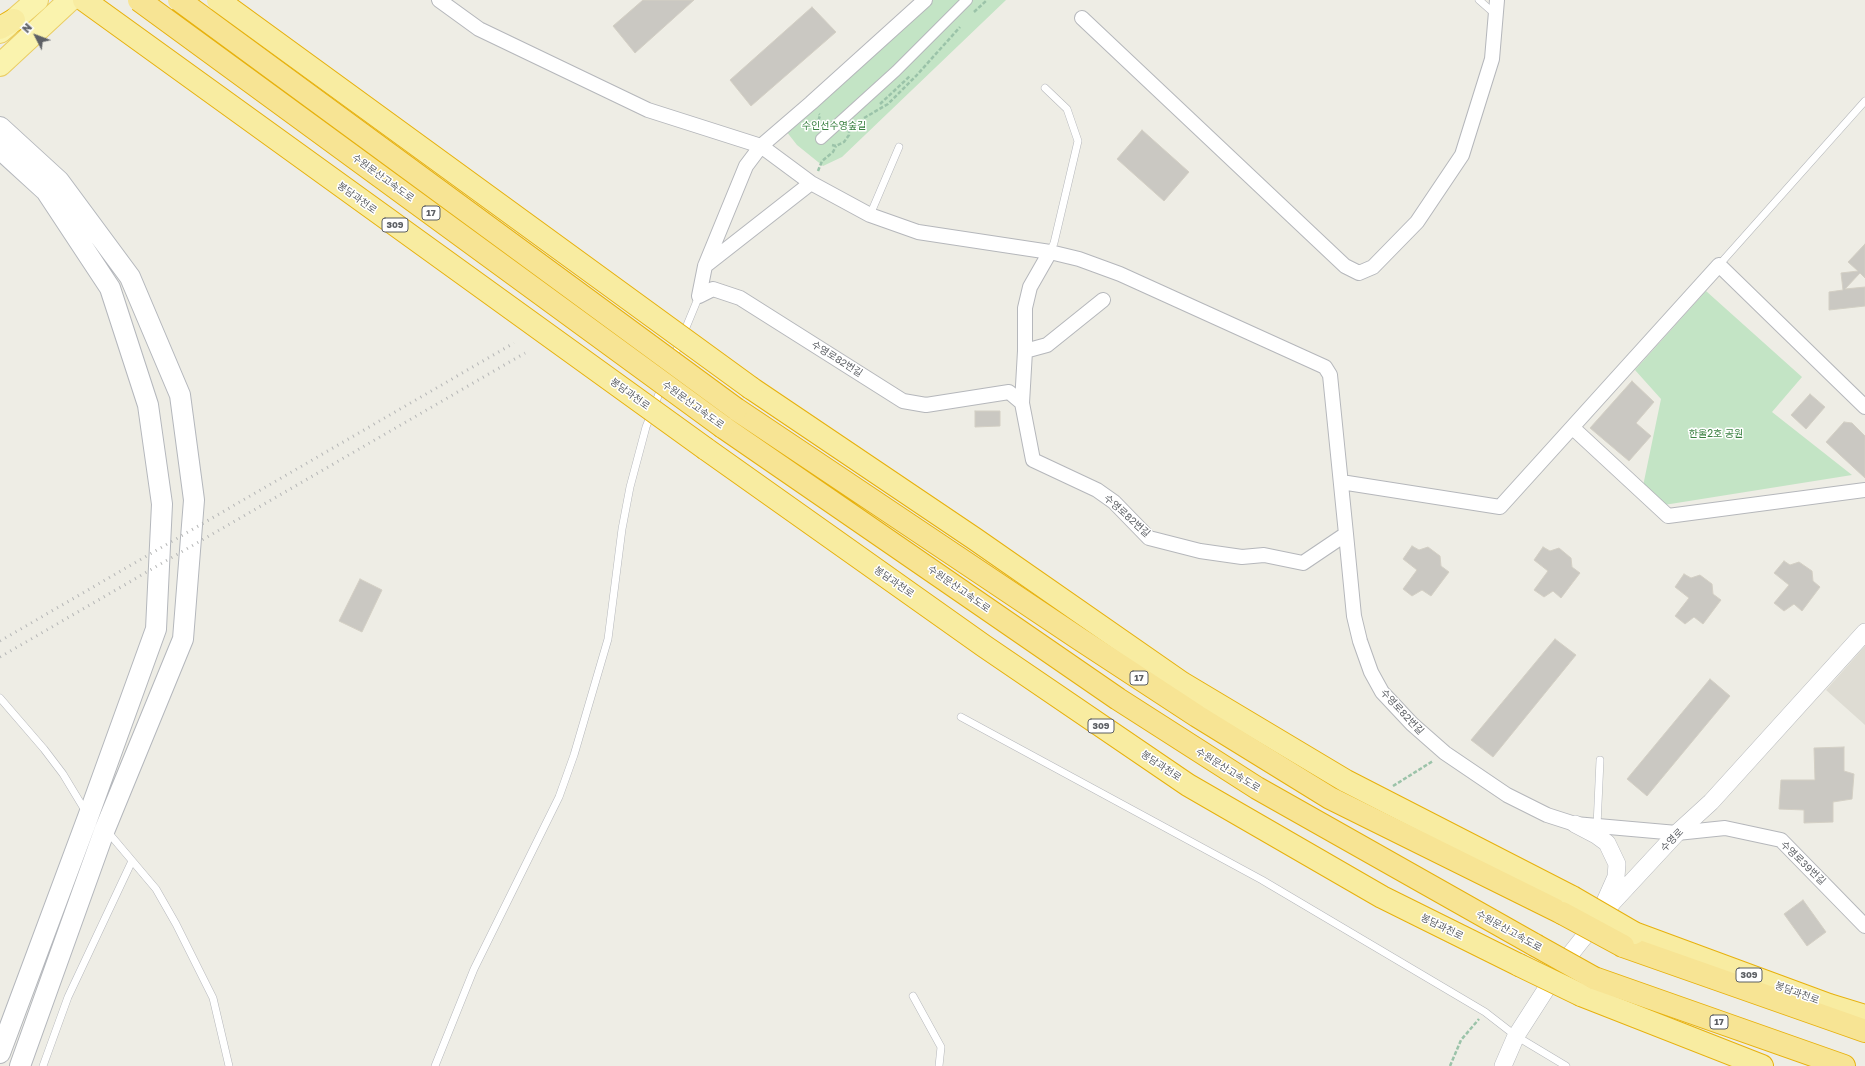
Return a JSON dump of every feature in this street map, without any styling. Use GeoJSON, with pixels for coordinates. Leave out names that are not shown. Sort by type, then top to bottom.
{"type":"FeatureCollection","features":[{"type":"Feature","properties":{"kind":"highway","name":"봉담과천로"},"geometry":{"type":"LineString","coordinates":[[84,0],[706,450],[984,646],[1188,784],[1382,897],[1519,965],[1581,995],[1762,1066]]}},
{"type":"Feature","properties":{"kind":"highway","name":"수원문산고속도로"},"geometry":{"type":"LineString","coordinates":[[139,0],[723,427],[1112,695],[1250,784],[1594,978],[1844,1066]]}},
{"type":"Feature","properties":{"kind":"highway","name":"17"},"geometry":{"type":"LineString","coordinates":[[179,0],[736,409],[1078,638],[1204,720],[1330,798],[1567,905],[1628,940],[1865,1031]]}},
{"type":"Feature","properties":{"kind":"highway"},"geometry":{"type":"LineString","coordinates":[[218,0],[750,388],[975,539],[1182,683],[1346,780],[1567,905]]}},
{"type":"Feature","properties":{"kind":"highway","name":"봉담과천로"},"geometry":{"type":"LineString","coordinates":[[1628,940],[1865,1016]]}},
{"type":"Feature","properties":{"kind":"main road"},"geometry":{"type":"LineString","coordinates":[[5,27],[37,0]]}},
{"type":"Feature","properties":{"kind":"main road"},"geometry":{"type":"LineString","coordinates":[[0,65],[70,0]]}},
{"type":"Feature","properties":{"kind":"main road"},"geometry":{"type":"LineString","coordinates":[[0,127],[59,181],[130,277],[180,395],[194,500],[183,639],[97,823],[0,1053]]}},
{"type":"Feature","properties":{"kind":"main road"},"geometry":{"type":"LineString","coordinates":[[0,149],[46,191],[110,288],[148,404],[161,496],[156,629],[97,823],[20,1066]]}},
{"type":"Feature","properties":{"kind":"street"},"geometry":{"type":"LineString","coordinates":[[439,0],[479,29],[648,110],[761,146],[814,178],[870,215],[918,232],[1050,252],[1079,259],[1120,274],[1327,368],[1330,375],[1346,534]]}},
{"type":"Feature","properties":{"kind":"street"},"geometry":{"type":"LineString","coordinates":[[699,296],[705,266],[746,166],[761,146],[925,0]]}},
{"type":"Feature","properties":{"kind":"street"},"geometry":{"type":"LineString","coordinates":[[821,139],[896,71],[966,0]]}},
{"type":"Feature","properties":{"kind":"street"},"geometry":{"type":"LineString","coordinates":[[1082,18],[1345,266],[1359,273],[1373,267],[1417,222],[1462,155],[1492,59],[1497,0]]}},
{"type":"Feature","properties":{"kind":"street"},"geometry":{"type":"LineString","coordinates":[[705,266],[814,178]]}},
{"type":"Feature","properties":{"kind":"street"},"geometry":{"type":"LineString","coordinates":[[1022,403],[1025,351],[1025,308],[1030,287],[1050,252]]}},
{"type":"Feature","properties":{"kind":"street"},"geometry":{"type":"LineString","coordinates":[[1341,482],[1500,507],[1719,265],[1865,407]]}},
{"type":"Feature","properties":{"kind":"street","name":"수영로82번길"},"geometry":{"type":"LineString","coordinates":[[699,296],[713,289],[740,298],[903,401],[926,405],[1010,392],[1022,403],[1033,460],[1097,490],[1114,502],[1149,538],[1200,551],[1242,557],[1264,555],[1302,563],[1346,534],[1354,616],[1360,641],[1371,672],[1382,692],[1412,724],[1445,753],[1507,795],[1547,815],[1575,824],[1677,833]]}},
{"type":"Feature","properties":{"kind":"street"},"geometry":{"type":"LineString","coordinates":[[1025,351],[1047,345],[1103,300]]}},
{"type":"Feature","properties":{"kind":"street"},"geometry":{"type":"LineString","coordinates":[[1573,428],[1668,516],[1865,490]]}},
{"type":"Feature","properties":{"kind":"street","name":"수영로"},"geometry":{"type":"LineString","coordinates":[[1503,1066],[1516,1036],[1561,966],[1593,926],[1677,833],[1711,802],[1865,632]]}},
{"type":"Feature","properties":{"kind":"street"},"geometry":{"type":"LineString","coordinates":[[1575,824],[1596,835],[1607,843],[1617,864],[1616,877],[1612,890],[1593,926]]}},
{"type":"Feature","properties":{"kind":"street","name":"수영로39번길"},"geometry":{"type":"LineString","coordinates":[[1677,833],[1725,828],[1781,840],[1865,926]]}},
{"type":"Feature","properties":{"kind":"lane"},"geometry":{"type":"LineString","coordinates":[[1479,0],[1496,16]]}},
{"type":"Feature","properties":{"kind":"lane"},"geometry":{"type":"LineString","coordinates":[[1045,88],[1067,109],[1078,141],[1054,243],[1050,252]]}},
{"type":"Feature","properties":{"kind":"lane"},"geometry":{"type":"LineString","coordinates":[[1719,265],[1865,101]]}},
{"type":"Feature","properties":{"kind":"lane"},"geometry":{"type":"LineString","coordinates":[[870,215],[899,147]]}},
{"type":"Feature","properties":{"kind":"lane"},"geometry":{"type":"LineString","coordinates":[[435,1066],[474,969],[559,797],[574,754],[608,639],[622,530],[630,487],[646,427],[699,296]]}},
{"type":"Feature","properties":{"kind":"lane"},"geometry":{"type":"LineString","coordinates":[[0,698],[44,749],[97,823],[156,889],[213,998],[229,1066]]}},
{"type":"Feature","properties":{"kind":"lane"},"geometry":{"type":"LineString","coordinates":[[961,717],[1262,880],[1485,1012],[1516,1036],[1566,1066]]}},
{"type":"Feature","properties":{"kind":"lane"},"geometry":{"type":"LineString","coordinates":[[1598,826],[1600,760]]}},
{"type":"Feature","properties":{"kind":"lane"},"geometry":{"type":"LineString","coordinates":[[43,1066],[68,997],[132,861]]}},
{"type":"Feature","properties":{"kind":"lane"},"geometry":{"type":"LineString","coordinates":[[913,996],[941,1046],[939,1066]]}},
{"type":"Feature","properties":{"kind":"path"},"geometry":{"type":"LineString","coordinates":[[972,14],[987,0]]}},
{"type":"Feature","properties":{"kind":"path"},"geometry":{"type":"LineString","coordinates":[[862,120],[888,104],[916,76],[962,24]]}},
{"type":"Feature","properties":{"kind":"path"},"geometry":{"type":"LineString","coordinates":[[814,178],[822,161],[833,152],[836,146]]}},
{"type":"Feature","properties":{"kind":"path"},"geometry":{"type":"LineString","coordinates":[[1392,786],[1445,753]]}},
{"type":"Feature","properties":{"kind":"path"},"geometry":{"type":"LineString","coordinates":[[1450,1066],[1461,1040],[1485,1012]]}},
{"type":"Feature","properties":{"kind":"shaded area"},"geometry":{"type":"Polygon","coordinates":[[[1865,646],[1865,725],[1826,690],[1865,646]]]}},
{"type":"Feature","properties":{"kind":"green space","name":"수인선수영숲길"},"geometry":{"type":"Polygon","coordinates":[[[933,0],[1006,0],[842,157],[823,166],[797,145],[786,131],[933,0]]]}},
{"type":"Feature","properties":{"kind":"green space","name":"한울2호 공원"},"geometry":{"type":"Polygon","coordinates":[[[1706,291],[1802,377],[1772,412],[1852,475],[1664,505],[1643,486],[1661,399],[1635,370],[1706,291]]]}},
{"type":"Feature","properties":{"kind":"building"},"geometry":{"type":"Polygon","coordinates":[[[643,0],[694,0],[635,53],[613,26],[643,0]]]}},
{"type":"Feature","properties":{"kind":"building"},"geometry":{"type":"Polygon","coordinates":[[[812,7],[836,32],[751,106],[730,80],[812,7]]]}},
{"type":"Feature","properties":{"kind":"building"},"geometry":{"type":"Polygon","coordinates":[[[1142,130],[1189,172],[1164,201],[1117,159],[1142,130]]]}},
{"type":"Feature","properties":{"kind":"building"},"geometry":{"type":"Polygon","coordinates":[[[1865,244],[1865,278],[1860,273],[1845,289],[1865,287],[1865,306],[1829,310],[1829,292],[1843,290],[1841,273],[1858,271],[1848,262],[1865,244]]]}},
{"type":"Feature","properties":{"kind":"building"},"geometry":{"type":"Polygon","coordinates":[[[1632,381],[1654,402],[1636,423],[1651,436],[1629,461],[1590,428],[1632,381]]]}},
{"type":"Feature","properties":{"kind":"building"},"geometry":{"type":"Polygon","coordinates":[[[1810,394],[1825,407],[1806,429],[1791,415],[1810,394]]]}},
{"type":"Feature","properties":{"kind":"building"},"geometry":{"type":"Polygon","coordinates":[[[975,411],[1000,411],[1000,426],[975,427],[975,411]]]}},
{"type":"Feature","properties":{"kind":"building"},"geometry":{"type":"Polygon","coordinates":[[[1844,422],[1852,423],[1865,436],[1865,478],[1826,442],[1844,422]]]}},
{"type":"Feature","properties":{"kind":"building"},"geometry":{"type":"Polygon","coordinates":[[[1412,546],[1419,550],[1428,547],[1440,556],[1441,566],[1449,572],[1431,596],[1422,590],[1412,596],[1403,589],[1417,570],[1403,559],[1412,546]]]}},
{"type":"Feature","properties":{"kind":"building"},"geometry":{"type":"Polygon","coordinates":[[[1543,547],[1550,551],[1559,548],[1571,558],[1572,567],[1580,573],[1561,598],[1553,591],[1544,597],[1534,590],[1548,571],[1534,560],[1543,547]]]}},
{"type":"Feature","properties":{"kind":"building"},"geometry":{"type":"Polygon","coordinates":[[[1784,561],[1790,565],[1799,562],[1812,571],[1813,581],[1820,587],[1802,611],[1794,604],[1784,611],[1774,603],[1789,585],[1774,573],[1784,561]]]}},
{"type":"Feature","properties":{"kind":"building"},"geometry":{"type":"Polygon","coordinates":[[[1684,574],[1691,578],[1700,575],[1712,584],[1713,594],[1721,600],[1703,624],[1694,617],[1685,624],[1675,616],[1689,598],[1675,587],[1684,574]]]}},
{"type":"Feature","properties":{"kind":"building"},"geometry":{"type":"Polygon","coordinates":[[[360,579],[382,590],[362,632],[339,621],[360,579]]]}},
{"type":"Feature","properties":{"kind":"building"},"geometry":{"type":"Polygon","coordinates":[[[1555,639],[1576,655],[1493,757],[1471,740],[1555,639]]]}},
{"type":"Feature","properties":{"kind":"building"},"geometry":{"type":"Polygon","coordinates":[[[1710,679],[1730,696],[1647,796],[1627,779],[1710,679]]]}},
{"type":"Feature","properties":{"kind":"building"},"geometry":{"type":"Polygon","coordinates":[[[1844,747],[1844,771],[1854,774],[1852,799],[1833,802],[1833,822],[1804,823],[1804,810],[1779,809],[1781,780],[1815,780],[1814,748],[1844,747]]]}},
{"type":"Feature","properties":{"kind":"building"},"geometry":{"type":"Polygon","coordinates":[[[1803,900],[1826,932],[1807,946],[1784,914],[1803,900]]]}},
{"type":"Feature","properties":{"kind":"railway"},"geometry":{"type":"LineString","coordinates":[[0,641],[514,343]]}},
{"type":"Feature","properties":{"kind":"railway"},"geometry":{"type":"LineString","coordinates":[[0,657],[525,353]]}}]}
